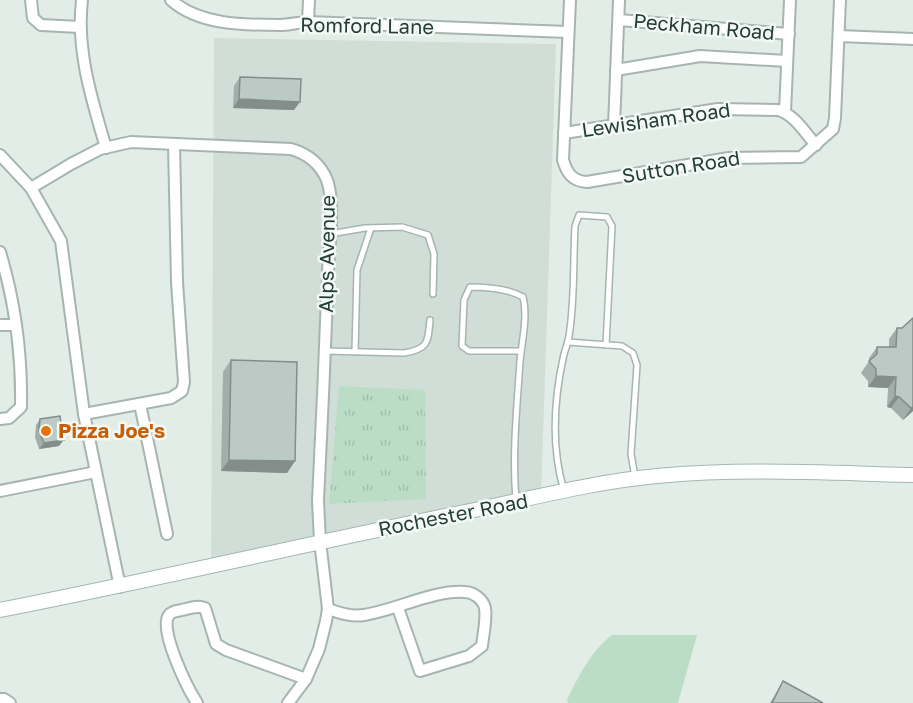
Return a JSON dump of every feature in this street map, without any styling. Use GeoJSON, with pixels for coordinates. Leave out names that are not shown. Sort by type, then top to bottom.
{"type":"FeatureCollection","features":[{"type":"Feature","properties":{"kind":"street"},"geometry":{"type":"LineString","coordinates":[[31,0],[33,18],[41,25],[80,27]]}},
{"type":"Feature","properties":{"kind":"street"},"geometry":{"type":"LineString","coordinates":[[82,0],[80,27],[84,64],[106,148]]}},
{"type":"Feature","properties":{"kind":"street","name":"Romford Lane"},"geometry":{"type":"LineString","coordinates":[[171,0],[190,14],[216,21],[282,25],[308,22],[568,32]]}},
{"type":"Feature","properties":{"kind":"street"},"geometry":{"type":"LineString","coordinates":[[308,22],[309,0]]}},
{"type":"Feature","properties":{"kind":"street","name":"Sutton Road"},"geometry":{"type":"LineString","coordinates":[[570,0],[563,160],[570,177],[578,182],[729,158],[801,157],[833,129],[840,0]]}},
{"type":"Feature","properties":{"kind":"street"},"geometry":{"type":"LineString","coordinates":[[614,126],[619,0]]}},
{"type":"Feature","properties":{"kind":"street"},"geometry":{"type":"LineString","coordinates":[[790,0],[785,112],[816,145]]}},
{"type":"Feature","properties":{"kind":"street","name":"Peckham Road"},"geometry":{"type":"LineString","coordinates":[[618,20],[789,34]]}},
{"type":"Feature","properties":{"kind":"street"},"geometry":{"type":"LineString","coordinates":[[839,36],[913,39]]}},
{"type":"Feature","properties":{"kind":"street"},"geometry":{"type":"LineString","coordinates":[[616,70],[700,56],[787,61]]}},
{"type":"Feature","properties":{"kind":"street","name":"Lewisham Road"},"geometry":{"type":"LineString","coordinates":[[564,133],[726,108],[785,112]]}},
{"type":"Feature","properties":{"kind":"street","name":"Alps Avenue"},"geometry":{"type":"LineString","coordinates":[[31,188],[71,164],[106,148],[131,142],[291,149],[313,159],[327,180],[330,189],[330,234],[318,501],[328,609],[320,649],[306,679],[288,703]]}},
{"type":"Feature","properties":{"kind":"street"},"geometry":{"type":"LineString","coordinates":[[84,414],[171,398],[182,391],[184,382],[177,282],[174,145]]}},
{"type":"Feature","properties":{"kind":"street"},"geometry":{"type":"LineString","coordinates":[[0,155],[31,188],[61,242],[84,414],[120,587]]}},
{"type":"Feature","properties":{"kind":"street"},"geometry":{"type":"LineString","coordinates":[[0,252],[9,281],[20,351],[21,407],[9,418],[0,419]]}},
{"type":"Feature","properties":{"kind":"street"},"geometry":{"type":"LineString","coordinates":[[0,325],[16,325]]}},
{"type":"Feature","properties":{"kind":"street"},"geometry":{"type":"LineString","coordinates":[[140,404],[167,534]]}},
{"type":"Feature","properties":{"kind":"street"},"geometry":{"type":"LineString","coordinates":[[0,491],[96,472]]}},
{"type":"Feature","properties":{"kind":"street","name":"Rochester Road"},"geometry":{"type":"LineString","coordinates":[[0,610],[120,587],[320,541],[655,476],[729,472],[913,475]]}},
{"type":"Feature","properties":{"kind":"street"},"geometry":{"type":"LineString","coordinates":[[328,609],[350,616],[399,608],[420,600],[465,592],[481,600],[485,609],[482,646],[469,656],[420,671],[399,608]]}},
{"type":"Feature","properties":{"kind":"street"},"geometry":{"type":"LineString","coordinates":[[197,703],[185,683],[173,653],[166,621],[172,612],[199,606],[205,608],[216,644],[226,650],[306,679]]}},
{"type":"Feature","properties":{"kind":"street"},"geometry":{"type":"LineString","coordinates":[[0,699],[10,703]]}},
{"type":"Feature","properties":{"kind":"lane"},"geometry":{"type":"LineString","coordinates":[[565,492],[558,470],[556,414],[568,342],[576,218],[579,215],[607,217],[612,226],[606,345]]}},
{"type":"Feature","properties":{"kind":"lane"},"geometry":{"type":"LineString","coordinates":[[330,234],[371,228],[402,227],[428,235],[434,254],[433,294]]}},
{"type":"Feature","properties":{"kind":"lane"},"geometry":{"type":"LineString","coordinates":[[355,352],[357,270],[371,228]]}},
{"type":"Feature","properties":{"kind":"lane"},"geometry":{"type":"LineString","coordinates":[[516,502],[513,456],[525,304],[523,297],[517,293],[470,287],[464,300],[462,346],[469,351],[521,351]]}},
{"type":"Feature","properties":{"kind":"lane"},"geometry":{"type":"LineString","coordinates":[[325,351],[404,354],[415,351],[424,348],[428,339],[430,321]]}},
{"type":"Feature","properties":{"kind":"lane"},"geometry":{"type":"LineString","coordinates":[[568,342],[629,349],[636,358],[632,454],[635,480]]}},
{"type":"Feature","properties":{"kind":"shaded area"},"geometry":{"type":"Polygon","coordinates":[[[214,38],[556,44],[541,497],[211,567],[214,38]]]}},
{"type":"Feature","properties":{"kind":"green space"},"geometry":{"type":"Polygon","coordinates":[[[339,386],[425,390],[426,499],[329,504],[339,386]]]}},
{"type":"Feature","properties":{"kind":"green space"},"geometry":{"type":"Polygon","coordinates":[[[612,635],[697,635],[678,703],[568,703],[567,700],[586,665],[597,649],[612,635]]]}},
{"type":"Feature","properties":{"kind":"building"},"geometry":{"type":"Polygon","coordinates":[[[240,77],[301,79],[300,102],[239,99],[240,77]]]}},
{"type":"Feature","properties":{"kind":"building"},"geometry":{"type":"Polygon","coordinates":[[[913,318],[913,407],[911,408],[895,396],[896,377],[876,376],[876,369],[869,361],[877,354],[877,347],[896,347],[897,328],[902,328],[913,318]]]}},
{"type":"Feature","properties":{"kind":"building"},"geometry":{"type":"Polygon","coordinates":[[[231,360],[297,362],[295,461],[229,460],[231,360]]]}},
{"type":"Feature","properties":{"kind":"building"},"geometry":{"type":"Polygon","coordinates":[[[60,416],[64,440],[44,443],[39,431],[40,419],[60,416]]]}},
{"type":"Feature","properties":{"kind":"building"},"geometry":{"type":"Polygon","coordinates":[[[783,681],[823,703],[772,703],[783,681]]]}},
{"type":"Feature","properties":{"kind":"place","name":"Pizza Joe's"},"geometry":{"type":"Point","coordinates":[46,431]}}]}
